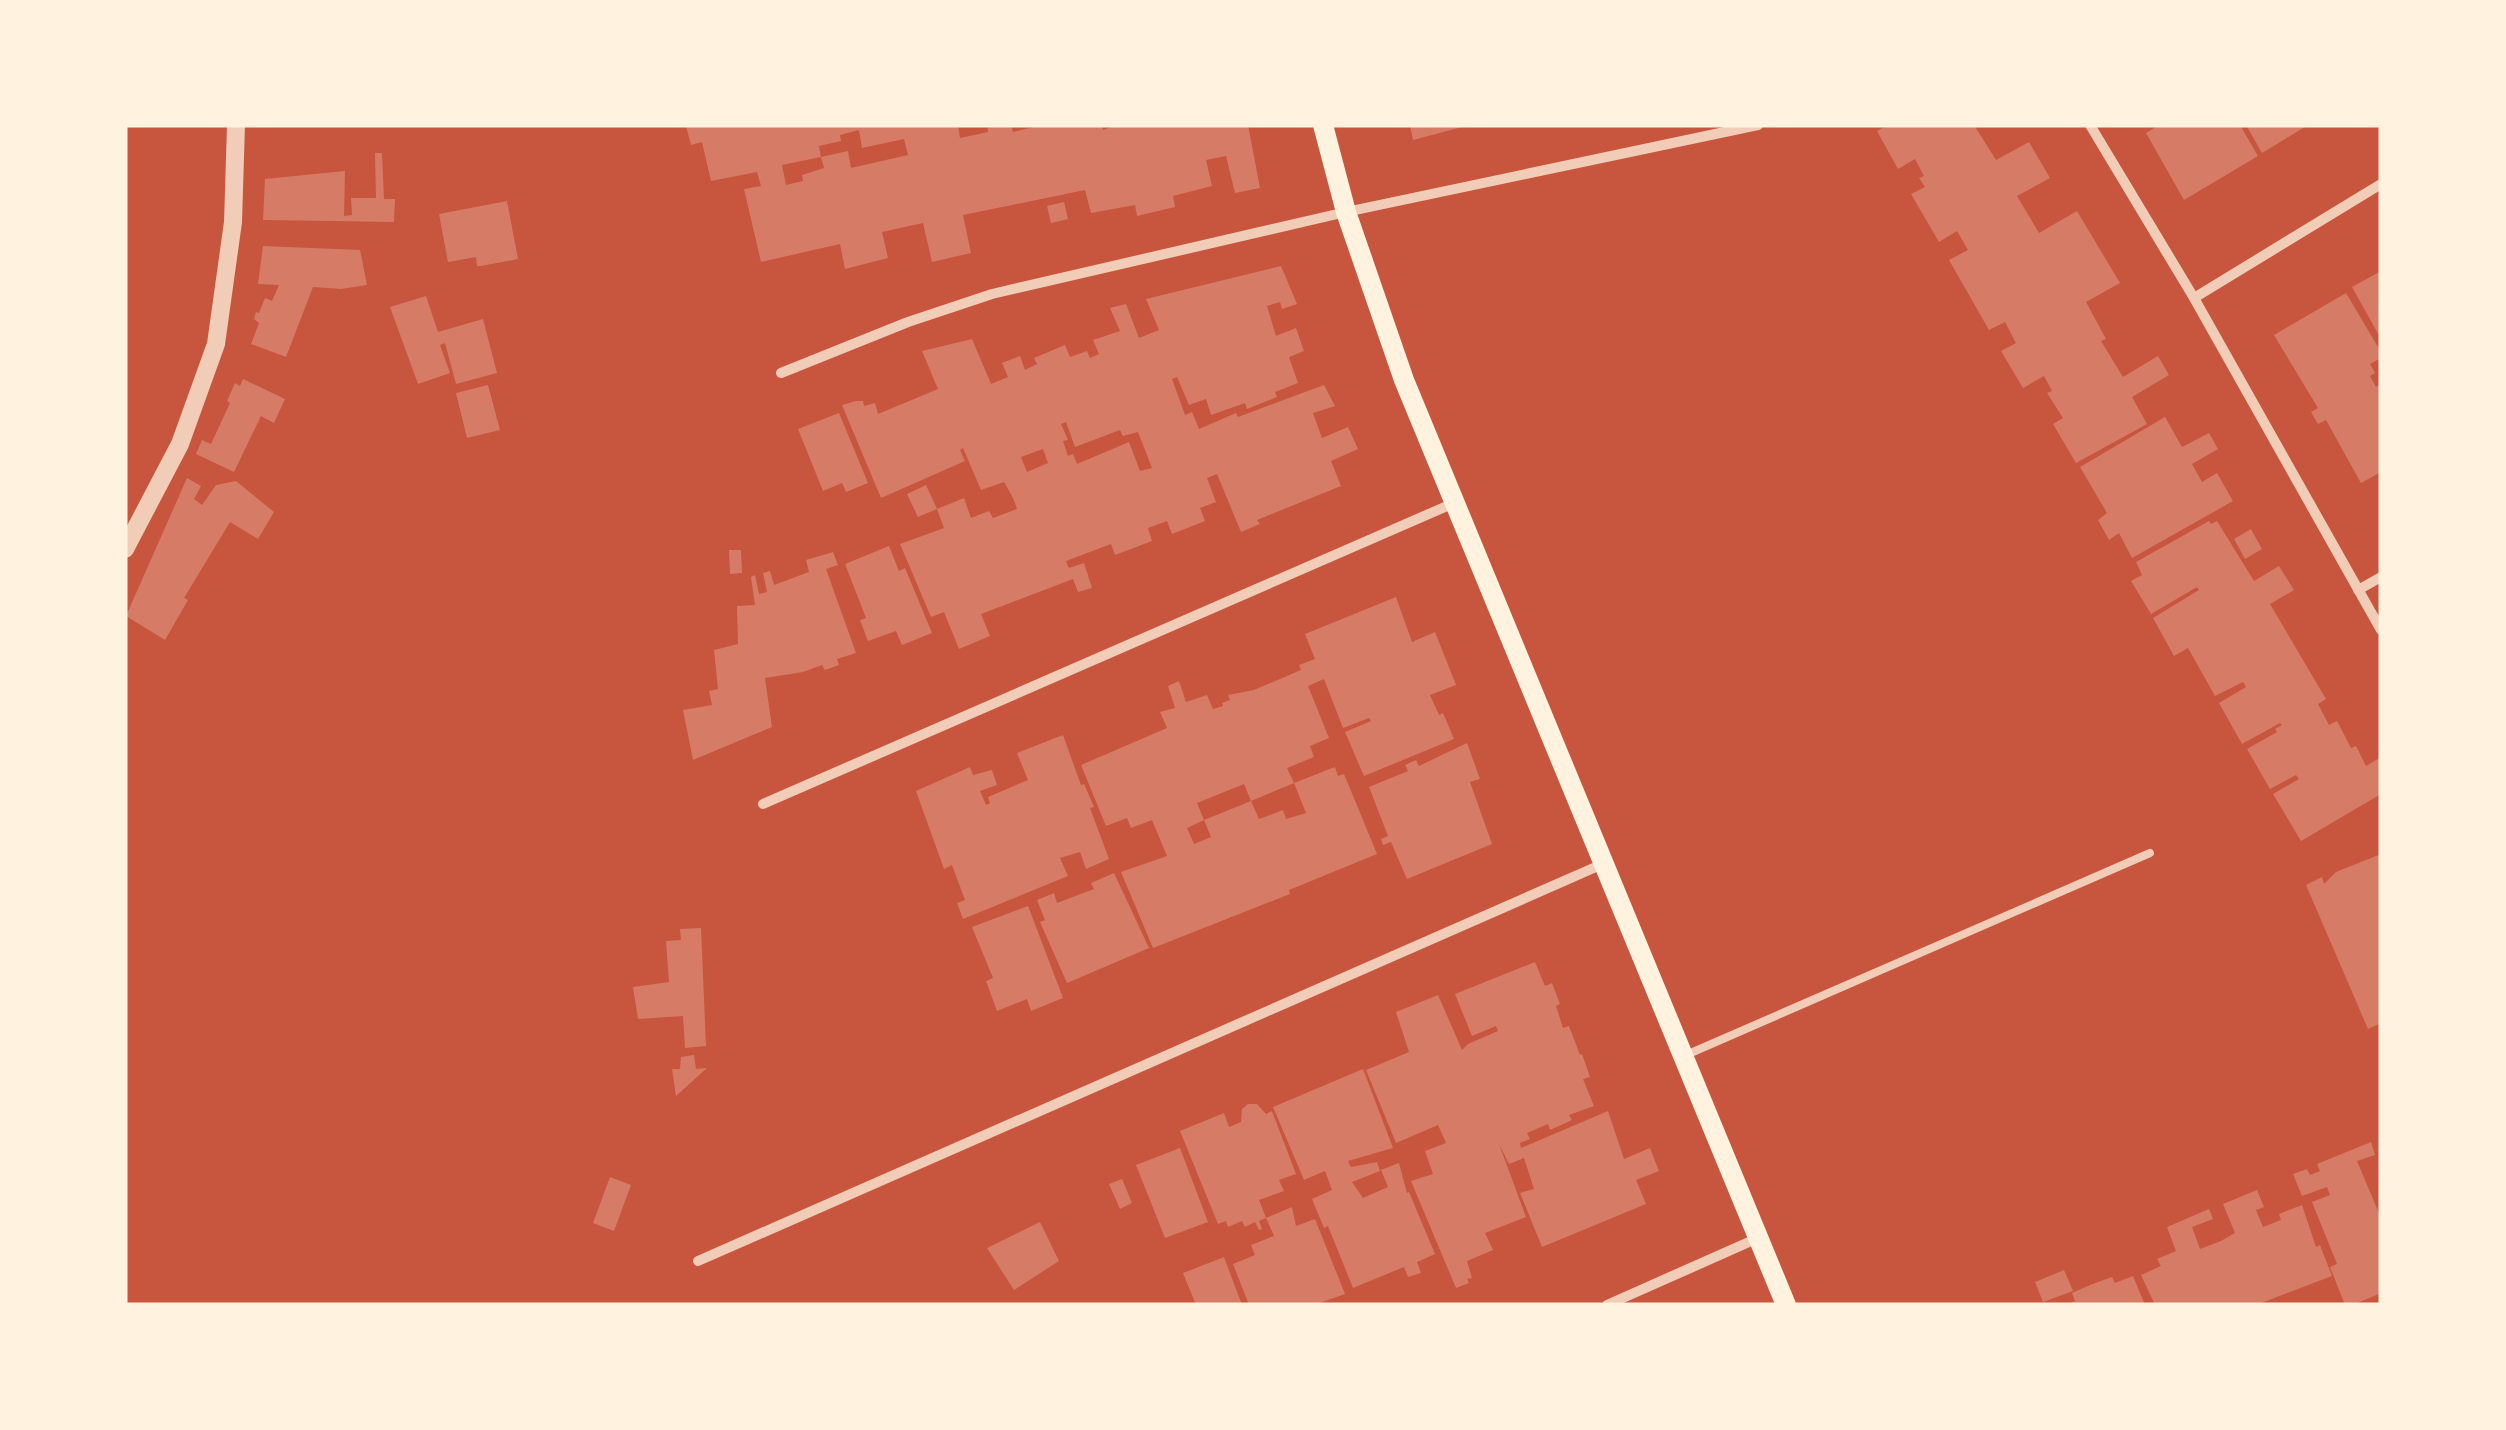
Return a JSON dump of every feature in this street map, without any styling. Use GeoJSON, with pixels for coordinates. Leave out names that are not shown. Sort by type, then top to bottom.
{"type":"FeatureCollection","features":[{"type":"Feature","properties":{"kind":"main road"},"geometry":{"type":"LineString","coordinates":[[1323,125],[1346,212],[1404,380],[1786,1305]]}},
{"type":"Feature","properties":{"kind":"street"},"geometry":{"type":"LineString","coordinates":[[125,549],[180,444],[216,344],[233,222],[236,125]]}},
{"type":"Feature","properties":{"kind":"street"},"geometry":{"type":"LineString","coordinates":[[1690,125],[1692,138]]}},
{"type":"Feature","properties":{"kind":"street"},"geometry":{"type":"LineString","coordinates":[[781,373],[908,322],[992,294],[1346,212],[1758,125]]}},
{"type":"Feature","properties":{"kind":"street"},"geometry":{"type":"LineString","coordinates":[[2090,125],[2194,298],[2381,630]]}},
{"type":"Feature","properties":{"kind":"street"},"geometry":{"type":"LineString","coordinates":[[2194,298],[2381,184]]}},
{"type":"Feature","properties":{"kind":"street"},"geometry":{"type":"LineString","coordinates":[[763,804],[1454,503]]}},
{"type":"Feature","properties":{"kind":"street"},"geometry":{"type":"LineString","coordinates":[[2358,590],[2381,576]]}},
{"type":"Feature","properties":{"kind":"street"},"geometry":{"type":"LineString","coordinates":[[698,1261],[1606,863]]}},
{"type":"Feature","properties":{"kind":"street"},"geometry":{"type":"LineString","coordinates":[[1607,1305],[1758,1238]]}},
{"type":"Feature","properties":{"kind":"lane"},"geometry":{"type":"LineString","coordinates":[[1684,1056],[2150,853]]}},
{"type":"Feature","properties":{"kind":"building"},"geometry":{"type":"Polygon","coordinates":[[[958,125],[960,138],[988,132],[987,125],[1011,125],[1013,132],[1042,125],[1102,125],[1103,130],[1116,125],[1248,125],[1260,188],[1235,193],[1226,156],[1206,160],[1212,186],[1173,196],[1175,207],[1137,216],[1135,205],[1091,213],[1085,190],[963,215],[971,253],[932,262],[923,223],[882,232],[888,258],[845,269],[840,244],[761,262],[744,189],[761,186],[757,172],[711,181],[702,142],[691,145],[686,126],[958,125]],[[859,130],[840,135],[841,141],[819,146],[821,157],[848,151],[851,168],[908,155],[904,139],[862,148],[859,130]],[[821,157],[782,165],[786,185],[803,181],[802,175],[824,168],[821,157]]]}},
{"type":"Feature","properties":{"kind":"building"},"geometry":{"type":"Polygon","coordinates":[[[1410,125],[1466,125],[1466,126],[1413,140],[1410,125]]]}},
{"type":"Feature","properties":{"kind":"building"},"geometry":{"type":"Polygon","coordinates":[[[1888,125],[1974,125],[1996,160],[2029,142],[2050,178],[2017,196],[2039,233],[2077,211],[2120,283],[2086,302],[2106,339],[2101,341],[2123,377],[2158,356],[2169,375],[2132,397],[2147,424],[2076,463],[2053,424],[2063,418],[2047,393],[2052,391],[2044,376],[2023,388],[2001,351],[2016,343],[2005,322],[1989,330],[1949,260],[1968,250],[1957,231],[1939,242],[1911,194],[1925,187],[1919,178],[1924,176],[1915,159],[1898,169],[1877,131],[1888,125]]]}},
{"type":"Feature","properties":{"kind":"building"},"geometry":{"type":"Polygon","coordinates":[[[2159,125],[2240,125],[2258,156],[2184,200],[2146,133],[2159,125]]]}},
{"type":"Feature","properties":{"kind":"building"},"geometry":{"type":"Polygon","coordinates":[[[2246,125],[2308,125],[2262,153],[2246,125]]]}},
{"type":"Feature","properties":{"kind":"building"},"geometry":{"type":"Polygon","coordinates":[[[375,153],[382,153],[384,199],[395,199],[394,222],[263,220],[265,179],[345,171],[344,216],[352,215],[351,198],[376,198],[375,153]]]}},
{"type":"Feature","properties":{"kind":"building"},"geometry":{"type":"Polygon","coordinates":[[[507,201],[518,259],[481,266],[477,266],[476,257],[448,262],[439,214],[507,201]]]}},
{"type":"Feature","properties":{"kind":"building"},"geometry":{"type":"Polygon","coordinates":[[[1064,202],[1068,219],[1051,223],[1047,206],[1064,202]]]}},
{"type":"Feature","properties":{"kind":"building"},"geometry":{"type":"Polygon","coordinates":[[[263,246],[360,250],[367,285],[341,289],[313,287],[286,357],[251,344],[259,323],[254,319],[256,312],[259,313],[265,298],[272,301],[279,285],[258,284],[263,246]]]}},
{"type":"Feature","properties":{"kind":"building"},"geometry":{"type":"Polygon","coordinates":[[[1281,266],[1297,304],[1282,309],[1280,302],[1267,306],[1276,336],[1296,328],[1304,351],[1289,357],[1298,383],[1247,409],[1245,403],[1211,415],[1206,399],[1189,405],[1177,377],[1172,379],[1185,415],[1192,412],[1199,429],[1324,385],[1335,406],[1313,413],[1322,438],[1348,427],[1358,449],[1331,461],[1341,486],[1257,520],[1260,524],[1241,532],[1217,474],[1207,478],[1216,502],[1200,508],[1205,521],[1172,534],[1167,521],[1148,528],[1152,541],[1115,555],[1111,544],[1066,561],[1069,568],[1084,563],[1092,588],[1078,592],[1073,579],[981,614],[990,636],[959,649],[944,612],[931,617],[900,544],[944,528],[937,509],[964,498],[971,518],[989,511],[993,518],[1017,509],[1013,498],[1004,482],[981,490],[963,448],[960,450],[965,461],[881,498],[842,405],[856,401],[863,401],[864,406],[875,403],[878,414],[938,389],[922,351],[972,339],[991,384],[1008,377],[1002,363],[1020,356],[1025,370],[1037,364],[1034,358],[1065,345],[1070,357],[1087,351],[1090,358],[1099,354],[1093,340],[1120,331],[1110,308],[1126,304],[1139,338],[1159,330],[1146,299],[1281,266]],[[1066,422],[1061,424],[1068,440],[1063,441],[1068,456],[1073,454],[1077,464],[1129,442],[1140,471],[1152,468],[1138,432],[1123,436],[1120,430],[1075,447],[1066,422]],[[1043,449],[1021,457],[1027,472],[1048,463],[1043,449]]]}},
{"type":"Feature","properties":{"kind":"building"},"geometry":{"type":"Polygon","coordinates":[[[2381,271],[2381,339],[2352,287],[2381,271]]]}},
{"type":"Feature","properties":{"kind":"building"},"geometry":{"type":"Polygon","coordinates":[[[2346,293],[2381,352],[2381,358],[2370,364],[2375,373],[2370,376],[2376,387],[2381,384],[2381,472],[2361,483],[2326,420],[2318,424],[2311,412],[2318,408],[2274,335],[2346,293]]]}},
{"type":"Feature","properties":{"kind":"building"},"geometry":{"type":"Polygon","coordinates":[[[426,296],[438,332],[483,319],[497,373],[456,384],[445,343],[440,345],[450,373],[418,384],[390,307],[426,296]]]}},
{"type":"Feature","properties":{"kind":"building"},"geometry":{"type":"Polygon","coordinates":[[[243,379],[285,399],[274,423],[261,416],[234,472],[196,454],[202,440],[211,444],[235,383],[240,386],[243,379]]]}},
{"type":"Feature","properties":{"kind":"building"},"geometry":{"type":"Polygon","coordinates":[[[488,385],[500,430],[467,438],[456,393],[488,385]]]}},
{"type":"Feature","properties":{"kind":"building"},"geometry":{"type":"Polygon","coordinates":[[[839,413],[868,483],[846,492],[842,483],[823,491],[798,429],[839,413]]]}},
{"type":"Feature","properties":{"kind":"building"},"geometry":{"type":"Polygon","coordinates":[[[2165,417],[2182,447],[2209,433],[2218,449],[2192,464],[2202,482],[2217,473],[2233,501],[2132,558],[2119,533],[2109,540],[2098,520],[2107,513],[2080,467],[2165,417]]]}},
{"type":"Feature","properties":{"kind":"building"},"geometry":{"type":"Polygon","coordinates":[[[187,478],[201,486],[194,499],[202,505],[216,485],[236,481],[274,512],[258,539],[230,522],[184,598],[188,600],[165,640],[126,616],[187,478]]]}},
{"type":"Feature","properties":{"kind":"building"},"geometry":{"type":"Polygon","coordinates":[[[926,485],[937,509],[918,517],[907,494],[926,485]]]}},
{"type":"Feature","properties":{"kind":"building"},"geometry":{"type":"Polygon","coordinates":[[[2209,521],[2217,521],[2254,581],[2279,566],[2294,590],[2270,604],[2326,699],[2318,704],[2329,725],[2337,721],[2366,766],[2381,757],[2381,794],[2301,841],[2273,794],[2299,779],[2296,775],[2270,789],[2247,749],[2282,725],[2242,744],[2219,703],[2246,687],[2243,682],[2215,696],[2188,648],[2174,656],[2153,618],[2199,590],[2197,587],[2151,614],[2131,581],[2142,575],[2136,562],[2209,521]]]}},
{"type":"Feature","properties":{"kind":"building"},"geometry":{"type":"Polygon","coordinates":[[[2251,529],[2262,549],[2245,559],[2234,539],[2251,529]]]}},
{"type":"Feature","properties":{"kind":"building"},"geometry":{"type":"Polygon","coordinates":[[[889,546],[899,571],[905,568],[932,633],[902,645],[896,631],[868,641],[860,620],[866,618],[845,564],[889,546]]]}},
{"type":"Feature","properties":{"kind":"building"},"geometry":{"type":"Polygon","coordinates":[[[729,550],[741,550],[742,573],[730,574],[729,550]]]}},
{"type":"Feature","properties":{"kind":"building"},"geometry":{"type":"Polygon","coordinates":[[[833,552],[838,565],[826,569],[856,653],[837,659],[839,665],[825,670],[822,665],[765,678],[772,727],[693,760],[683,710],[712,705],[709,691],[718,689],[714,650],[738,644],[737,606],[755,605],[751,577],[755,575],[759,594],[767,592],[763,573],[770,571],[774,585],[809,572],[806,560],[833,552]]]}},
{"type":"Feature","properties":{"kind":"building"},"geometry":{"type":"Polygon","coordinates":[[[1396,597],[1412,642],[1435,632],[1456,685],[1430,695],[1454,739],[1364,776],[1345,732],[1371,721],[1369,718],[1343,728],[1324,679],[1308,686],[1329,738],[1310,746],[1314,757],[1287,768],[1294,783],[1335,767],[1338,776],[1344,774],[1377,854],[1289,890],[1290,894],[1153,948],[1121,872],[1167,856],[1152,820],[1131,828],[1127,818],[1106,826],[1081,765],[1167,728],[1160,712],[1175,708],[1168,686],[1179,681],[1186,702],[1207,695],[1213,709],[1230,700],[1228,695],[1254,690],[1301,670],[1299,665],[1315,659],[1305,634],[1396,597]],[[1294,783],[1251,801],[1259,819],[1283,810],[1286,819],[1306,813],[1294,783]],[[1244,784],[1197,803],[1204,820],[1251,801],[1244,784]],[[1204,820],[1187,828],[1194,844],[1211,837],[1204,820]]]}},
{"type":"Feature","properties":{"kind":"building"},"geometry":{"type":"Polygon","coordinates":[[[1063,735],[1081,785],[1084,784],[1094,807],[1090,808],[1109,859],[1086,869],[1080,852],[1060,858],[1068,876],[963,919],[957,903],[965,900],[952,865],[944,869],[916,791],[970,767],[973,775],[992,770],[997,785],[980,791],[986,805],[990,803],[988,797],[1028,780],[1017,753],[1063,735]]]}},
{"type":"Feature","properties":{"kind":"building"},"geometry":{"type":"Polygon","coordinates":[[[1467,743],[1480,779],[1470,782],[1492,844],[1407,879],[1391,842],[1383,845],[1381,839],[1388,836],[1369,787],[1408,771],[1405,765],[1416,760],[1419,766],[1467,743]]]}},
{"type":"Feature","properties":{"kind":"building"},"geometry":{"type":"Polygon","coordinates":[[[2381,854],[2381,1023],[2368,1029],[2306,885],[2322,877],[2324,884],[2336,872],[2381,854]]]}},
{"type":"Feature","properties":{"kind":"building"},"geometry":{"type":"Polygon","coordinates":[[[1114,873],[1149,948],[1067,983],[1040,922],[1045,920],[1037,900],[1054,893],[1057,903],[1094,889],[1091,883],[1114,873]]]}},
{"type":"Feature","properties":{"kind":"building"},"geometry":{"type":"Polygon","coordinates":[[[1028,906],[1063,998],[1031,1011],[1027,999],[997,1011],[986,981],[993,978],[972,927],[1028,906]]]}},
{"type":"Feature","properties":{"kind":"building"},"geometry":{"type":"Polygon","coordinates":[[[701,928],[706,1046],[685,1048],[683,1016],[638,1019],[633,987],[669,982],[666,941],[681,940],[680,929],[701,928]]]}},
{"type":"Feature","properties":{"kind":"building"},"geometry":{"type":"Polygon","coordinates":[[[1535,962],[1545,986],[1552,983],[1563,1028],[1569,1026],[1582,1054],[1590,1077],[1583,1079],[1594,1106],[1569,1115],[1572,1120],[1550,1130],[1548,1124],[1527,1133],[1530,1139],[1520,1143],[1521,1148],[1608,1111],[1624,1159],[1650,1148],[1659,1171],[1636,1180],[1646,1204],[1542,1247],[1520,1193],[1534,1189],[1524,1158],[1509,1164],[1499,1144],[1526,1217],[1485,1233],[1493,1250],[1467,1261],[1472,1278],[1456,1288],[1411,1181],[1433,1174],[1425,1151],[1446,1143],[1438,1125],[1396,1143],[1366,1070],[1409,1052],[1396,1012],[1438,995],[1462,1050],[1498,1031],[1496,1026],[1472,1036],[1455,994],[1535,962]]]}},
{"type":"Feature","properties":{"kind":"building"},"geometry":{"type":"Polygon","coordinates":[[[694,1055],[696,1069],[707,1068],[676,1096],[672,1069],[680,1069],[681,1057],[694,1055]]]}},
{"type":"Feature","properties":{"kind":"building"},"geometry":{"type":"Polygon","coordinates":[[[1363,1069],[1393,1148],[1348,1161],[1351,1167],[1377,1162],[1380,1171],[1352,1182],[1363,1198],[1388,1187],[1381,1170],[1399,1163],[1407,1193],[1435,1254],[1417,1262],[1421,1273],[1408,1277],[1404,1267],[1353,1288],[1328,1226],[1324,1228],[1312,1199],[1332,1190],[1325,1171],[1304,1180],[1273,1107],[1363,1069]]]}},
{"type":"Feature","properties":{"kind":"building"},"geometry":{"type":"Polygon","coordinates":[[[1257,1104],[1266,1114],[1272,1111],[1296,1174],[1279,1180],[1284,1191],[1259,1200],[1266,1218],[1259,1221],[1259,1230],[1255,1222],[1245,1227],[1242,1221],[1228,1227],[1226,1221],[1218,1224],[1180,1131],[1224,1113],[1229,1127],[1241,1122],[1242,1109],[1257,1104]]]}},
{"type":"Feature","properties":{"kind":"building"},"geometry":{"type":"Polygon","coordinates":[[[2371,1142],[2375,1155],[2357,1161],[2381,1218],[2381,1293],[2345,1305],[2330,1267],[2337,1264],[2312,1202],[2330,1195],[2327,1187],[2302,1196],[2293,1174],[2307,1169],[2310,1175],[2320,1171],[2317,1164],[2371,1142]]]}},
{"type":"Feature","properties":{"kind":"building"},"geometry":{"type":"Polygon","coordinates":[[[1180,1148],[1208,1222],[1165,1238],[1136,1165],[1180,1148]]]}},
{"type":"Feature","properties":{"kind":"building"},"geometry":{"type":"Polygon","coordinates":[[[610,1177],[631,1185],[614,1231],[593,1223],[610,1177]]]}},
{"type":"Feature","properties":{"kind":"building"},"geometry":{"type":"Polygon","coordinates":[[[1122,1179],[1132,1203],[1120,1209],[1109,1184],[1122,1179]]]}},
{"type":"Feature","properties":{"kind":"building"},"geometry":{"type":"Polygon","coordinates":[[[2257,1190],[2264,1207],[2256,1210],[2263,1227],[2281,1220],[2279,1214],[2302,1205],[2316,1247],[2320,1245],[2332,1276],[2256,1305],[2155,1305],[2141,1275],[2161,1266],[2157,1259],[2176,1251],[2167,1227],[2209,1209],[2213,1219],[2192,1227],[2200,1249],[2221,1241],[2235,1233],[2223,1204],[2257,1190]]]}},
{"type":"Feature","properties":{"kind":"building"},"geometry":{"type":"Polygon","coordinates":[[[1292,1207],[1296,1226],[1315,1219],[1345,1294],[1314,1305],[1249,1305],[1233,1264],[1255,1255],[1251,1245],[1274,1236],[1266,1218],[1292,1207]]]}},
{"type":"Feature","properties":{"kind":"building"},"geometry":{"type":"Polygon","coordinates":[[[1040,1222],[1059,1261],[1014,1290],[987,1248],[1040,1222]]]}},
{"type":"Feature","properties":{"kind":"building"},"geometry":{"type":"Polygon","coordinates":[[[1224,1257],[1242,1305],[1196,1305],[1183,1273],[1224,1257]]]}},
{"type":"Feature","properties":{"kind":"building"},"geometry":{"type":"Polygon","coordinates":[[[2064,1270],[2073,1291],[2043,1302],[2035,1282],[2064,1270]]]}},
{"type":"Feature","properties":{"kind":"building"},"geometry":{"type":"Polygon","coordinates":[[[2133,1276],[2145,1305],[2065,1305],[2075,1301],[2072,1293],[2090,1285],[2112,1277],[2115,1283],[2133,1276]]]}}]}
